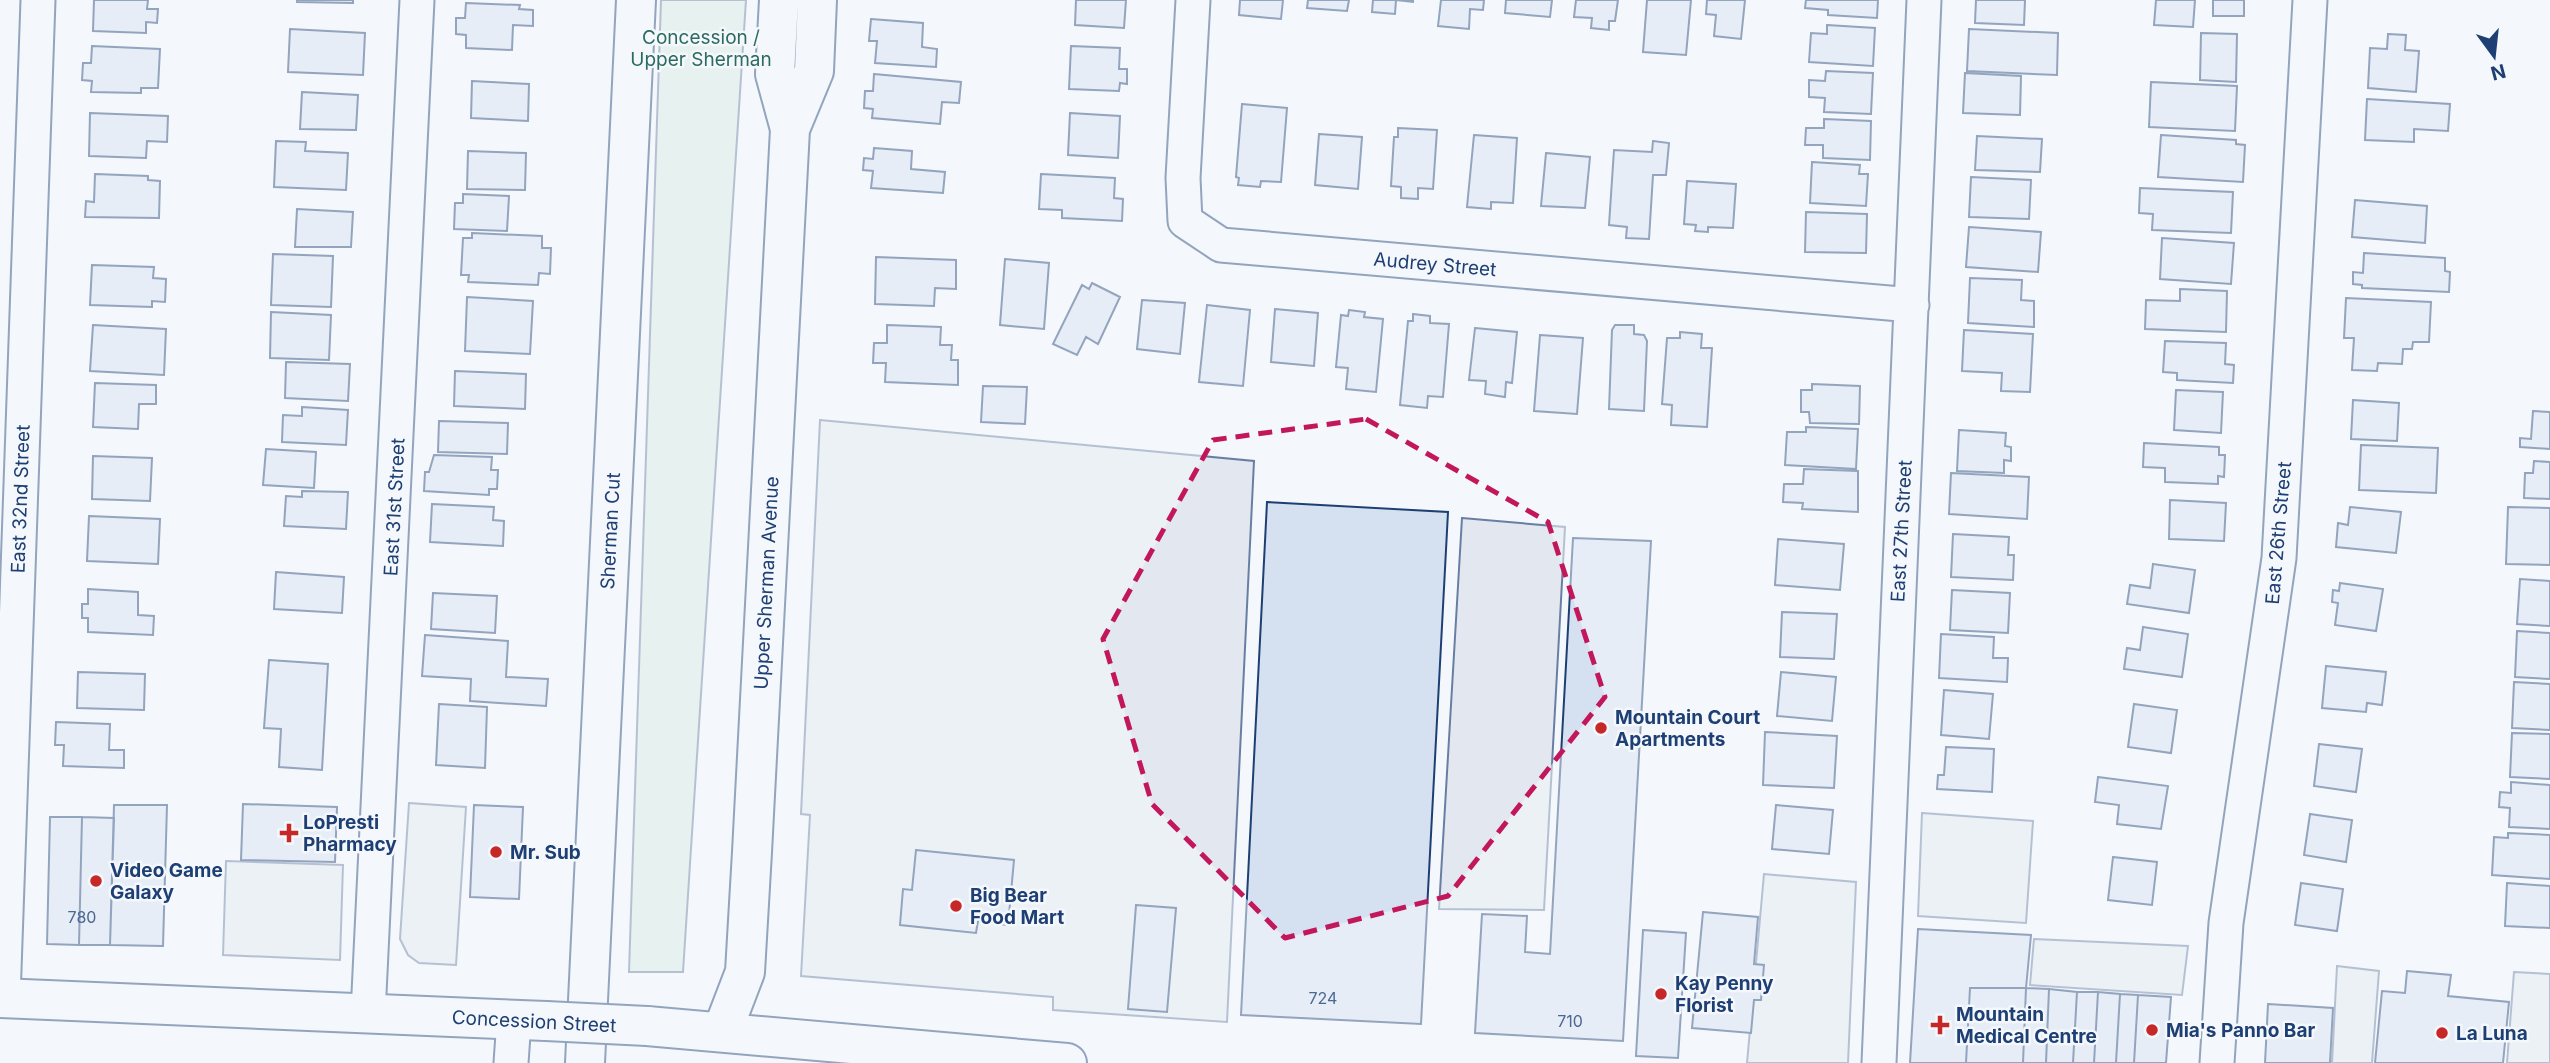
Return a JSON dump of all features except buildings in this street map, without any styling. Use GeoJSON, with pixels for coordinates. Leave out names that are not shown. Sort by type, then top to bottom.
{"type":"FeatureCollection","features":[{"type":"Feature","properties":{"kind":"main road","name":"Sherman Cut"},"geometry":{"type":"LineString","coordinates":[[585,1063],[636,0]]}},
{"type":"Feature","properties":{"kind":"main road","name":"Upper Sherman Avenue"},"geometry":{"type":"LineString","coordinates":[[722,1032],[745,972],[790,129],[775,74],[779,0]]}},
{"type":"Feature","properties":{"kind":"main road","name":"Upper Sherman Avenue"},"geometry":{"type":"LineString","coordinates":[[790,129],[814,71],[817,0]]}},
{"type":"Feature","properties":{"kind":"main road","name":"Concession Street"},"geometry":{"type":"LineString","coordinates":[[2,998],[647,1027],[1067,1063]]}},
{"type":"Feature","properties":{"kind":"street","name":"East 32nd Street"},"geometry":{"type":"LineString","coordinates":[[2,998],[38,0]]}},
{"type":"Feature","properties":{"kind":"street","name":"East 31st Street"},"geometry":{"type":"LineString","coordinates":[[368,1014],[417,0]]}},
{"type":"Feature","properties":{"kind":"street","name":"Audrey Street"},"geometry":{"type":"LineString","coordinates":[[1193,0],[1183,178],[1185,221],[1221,245],[1912,305]]}},
{"type":"Feature","properties":{"kind":"street","name":"East 27th Street"},"geometry":{"type":"LineString","coordinates":[[1879,1063],[1924,0]]}},
{"type":"Feature","properties":{"kind":"street","name":"East 26th Street"},"geometry":{"type":"LineString","coordinates":[[2217,1063],[2226,923],[2279,558],[2310,0]]}},
{"type":"Feature","properties":{"kind":"street"},"geometry":{"type":"LineString","coordinates":[[511,1063],[530,1021]]}},
{"type":"Feature","properties":{"kind":"highlighted area"},"geometry":{"type":"Polygon","coordinates":[[[1366,419],[1548,522],[1605,697],[1448,896],[1285,938],[1152,804],[1103,639],[1213,440],[1366,419]]]}},
{"type":"Feature","properties":{"kind":"green space","name":"Concession / Upper Sherman"},"geometry":{"type":"Polygon","coordinates":[[[661,0],[746,0],[683,972],[629,972],[661,0]]]}},
{"type":"Feature","properties":{"kind":"shaded area"},"geometry":{"type":"Polygon","coordinates":[[[820,420],[1254,461],[1227,1022],[1053,1010],[1053,997],[801,976],[810,815],[801,814],[820,420]]]}},
{"type":"Feature","properties":{"kind":"shaded area"},"geometry":{"type":"Polygon","coordinates":[[[1462,518],[1565,527],[1544,910],[1439,909],[1462,518]]]}},
{"type":"Feature","properties":{"kind":"shaded area"},"geometry":{"type":"Polygon","coordinates":[[[409,803],[466,807],[456,965],[419,963],[408,955],[400,939],[409,803]]]}},
{"type":"Feature","properties":{"kind":"shaded area"},"geometry":{"type":"Polygon","coordinates":[[[1922,813],[2033,821],[2026,923],[1918,916],[1922,813]]]}},
{"type":"Feature","properties":{"kind":"shaded area"},"geometry":{"type":"Polygon","coordinates":[[[226,861],[343,865],[340,960],[223,955],[226,861]]]}},
{"type":"Feature","properties":{"kind":"shaded area"},"geometry":{"type":"Polygon","coordinates":[[[1764,874],[1856,882],[1848,1063],[1747,1063],[1764,874]]]}},
{"type":"Feature","properties":{"kind":"shaded area"},"geometry":{"type":"Polygon","coordinates":[[[2034,939],[2188,946],[2182,995],[2030,985],[2034,939]]]}},
{"type":"Feature","properties":{"kind":"shaded area"},"geometry":{"type":"Polygon","coordinates":[[[2337,966],[2379,971],[2372,1063],[2332,1063],[2337,966]]]}},
{"type":"Feature","properties":{"kind":"shaded area"},"geometry":{"type":"Polygon","coordinates":[[[2514,972],[2550,974],[2550,1063],[2507,1063],[2514,972]]]}},
{"type":"Feature","properties":{"kind":"place","name":"Mountain Court Apartments"},"geometry":{"type":"Point","coordinates":[1601,728]}},
{"type":"Feature","properties":{"kind":"place","name":"LoPresti Pharmacy"},"geometry":{"type":"Point","coordinates":[289,833]}},
{"type":"Feature","properties":{"kind":"place","name":"Mr. Sub"},"geometry":{"type":"Point","coordinates":[496,852]}},
{"type":"Feature","properties":{"kind":"place","name":"Video Game Galaxy"},"geometry":{"type":"Point","coordinates":[96,881]}},
{"type":"Feature","properties":{"kind":"place","name":"Big Bear Food Mart"},"geometry":{"type":"Point","coordinates":[956,906]}},
{"type":"Feature","properties":{"kind":"place","name":"Kay Penny Florist"},"geometry":{"type":"Point","coordinates":[1661,994]}},
{"type":"Feature","properties":{"kind":"place","name":"Mountain Medical Centre"},"geometry":{"type":"Point","coordinates":[1940,1025]}},
{"type":"Feature","properties":{"kind":"place","name":"Mia's Panno Bar"},"geometry":{"type":"Point","coordinates":[2152,1030]}},
{"type":"Feature","properties":{"kind":"place","name":"La Luna"},"geometry":{"type":"Point","coordinates":[2442,1033]}}]}
